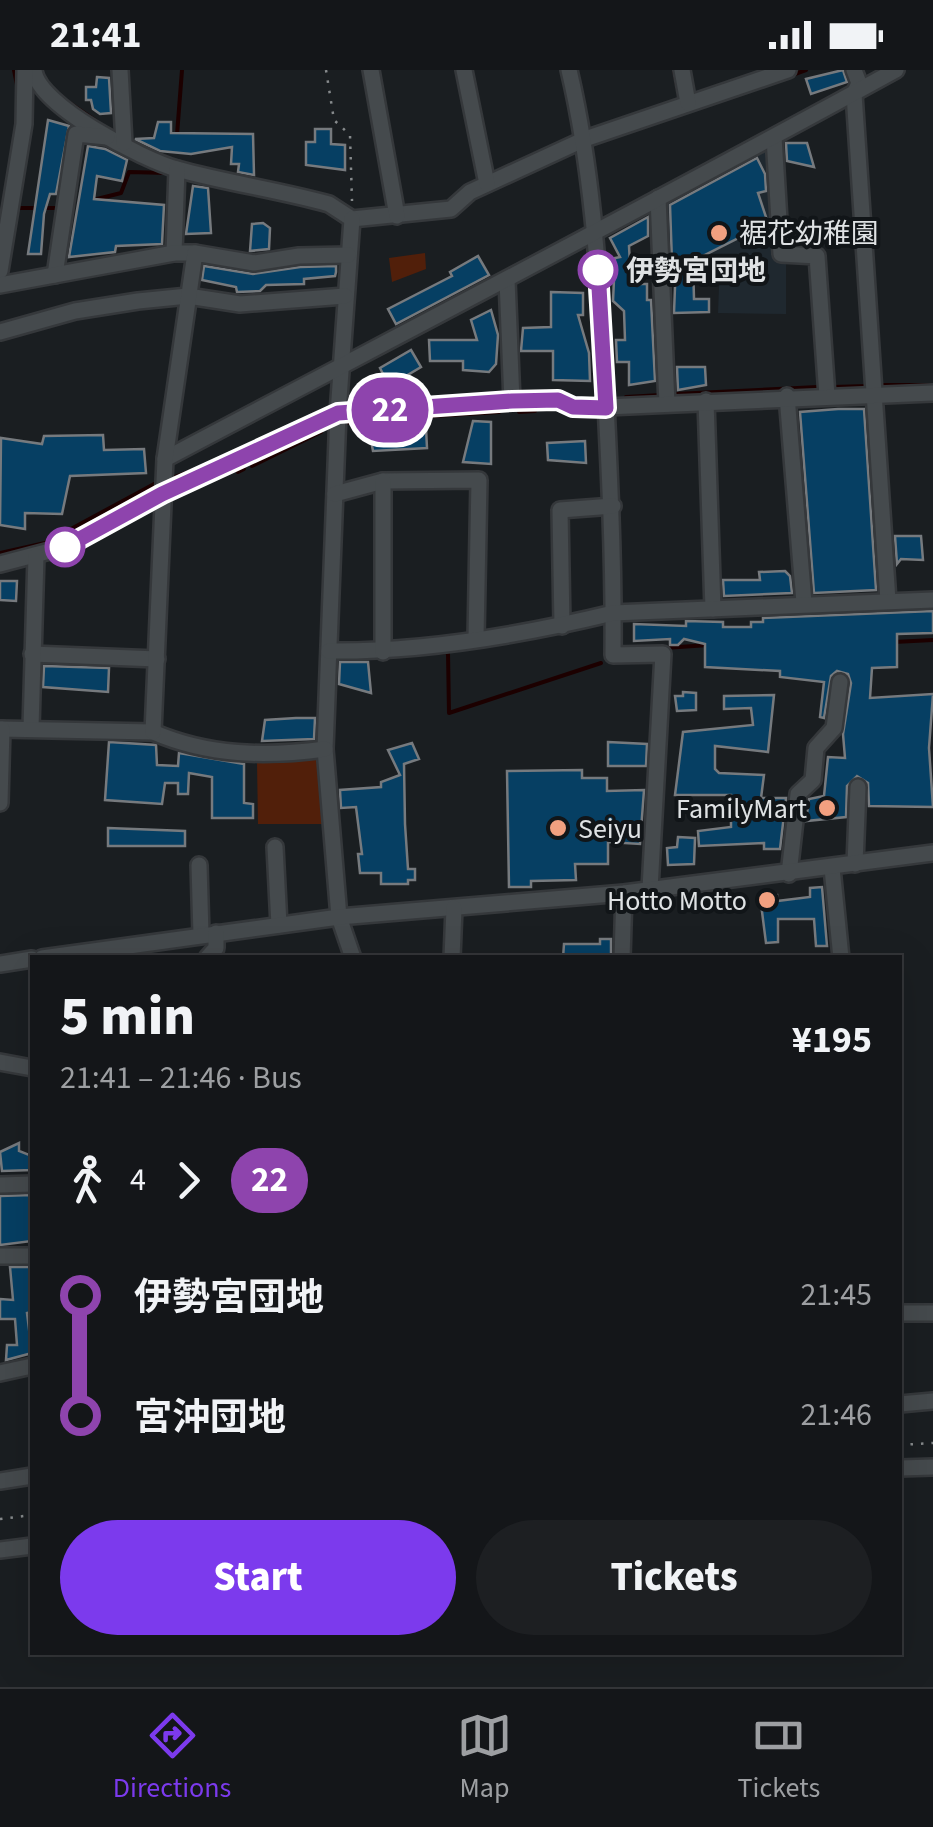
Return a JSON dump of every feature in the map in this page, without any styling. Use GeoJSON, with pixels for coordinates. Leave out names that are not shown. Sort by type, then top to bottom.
{"type":"FeatureCollection","features":[{"type":"Feature","properties":{"kind":"street"},"geometry":{"type":"LineString","coordinates":[[0,271],[20,142],[25,70]]}},
{"type":"Feature","properties":{"kind":"street"},"geometry":{"type":"LineString","coordinates":[[34,70],[46,96],[107,137]]}},
{"type":"Feature","properties":{"kind":"street"},"geometry":{"type":"LineString","coordinates":[[120,70],[124,143]]}},
{"type":"Feature","properties":{"kind":"street"},"geometry":{"type":"LineString","coordinates":[[371,70],[397,216]]}},
{"type":"Feature","properties":{"kind":"street"},"geometry":{"type":"LineString","coordinates":[[464,70],[488,184]]}},
{"type":"Feature","properties":{"kind":"street"},"geometry":{"type":"LineString","coordinates":[[570,70],[585,139],[596,228],[613,506],[613,655],[663,654],[650,888]]}},
{"type":"Feature","properties":{"kind":"street"},"geometry":{"type":"LineString","coordinates":[[682,70],[688,103]]}},
{"type":"Feature","properties":{"kind":"street"},"geometry":{"type":"LineString","coordinates":[[54,275],[76,134],[107,137],[176,169],[329,204],[352,219],[397,216],[451,209],[488,184],[585,139],[788,70]]}},
{"type":"Feature","properties":{"kind":"street"},"geometry":{"type":"LineString","coordinates":[[854,70],[859,83],[854,94],[888,601]]}},
{"type":"Feature","properties":{"kind":"street"},"geometry":{"type":"LineString","coordinates":[[165,459],[896,70]]}},
{"type":"Feature","properties":{"kind":"street"},"geometry":{"type":"LineString","coordinates":[[774,137],[782,254],[817,256],[827,396]]}},
{"type":"Feature","properties":{"kind":"street"},"geometry":{"type":"LineString","coordinates":[[0,144],[20,142]]}},
{"type":"Feature","properties":{"kind":"street"},"geometry":{"type":"LineString","coordinates":[[174,253],[176,169]]}},
{"type":"Feature","properties":{"kind":"street"},"geometry":{"type":"LineString","coordinates":[[658,198],[666,404]]}},
{"type":"Feature","properties":{"kind":"street"},"geometry":{"type":"LineString","coordinates":[[352,219],[340,366],[324,749],[339,917],[352,955]]}},
{"type":"Feature","properties":{"kind":"street"},"geometry":{"type":"LineString","coordinates":[[0,285],[174,253],[254,264],[299,256],[348,255]]}},
{"type":"Feature","properties":{"kind":"street"},"geometry":{"type":"LineString","coordinates":[[153,732],[165,459],[195,254]]}},
{"type":"Feature","properties":{"kind":"street"},"geometry":{"type":"LineString","coordinates":[[506,280],[512,401]]}},
{"type":"Feature","properties":{"kind":"street"},"geometry":{"type":"LineString","coordinates":[[0,332],[74,311],[188,296],[240,304],[345,296]]}},
{"type":"Feature","properties":{"kind":"street"},"geometry":{"type":"LineString","coordinates":[[0,564],[36,556],[86,537],[162,494],[338,413],[512,401],[558,400],[573,407],[606,408],[787,396],[933,393]]}},
{"type":"Feature","properties":{"kind":"street"},"geometry":{"type":"LineString","coordinates":[[787,396],[804,603]]}},
{"type":"Feature","properties":{"kind":"street"},"geometry":{"type":"LineString","coordinates":[[706,401],[713,609]]}},
{"type":"Feature","properties":{"kind":"street"},"geometry":{"type":"LineString","coordinates":[[335,494],[383,481],[479,480],[476,638]]}},
{"type":"Feature","properties":{"kind":"street"},"geometry":{"type":"LineString","coordinates":[[383,481],[383,652]]}},
{"type":"Feature","properties":{"kind":"street"},"geometry":{"type":"LineString","coordinates":[[562,626],[560,510],[613,506]]}},
{"type":"Feature","properties":{"kind":"street"},"geometry":{"type":"LineString","coordinates":[[31,728],[36,556]]}},
{"type":"Feature","properties":{"kind":"street"},"geometry":{"type":"LineString","coordinates":[[328,651],[383,652],[562,626],[613,613],[933,600]]}},
{"type":"Feature","properties":{"kind":"street"},"geometry":{"type":"LineString","coordinates":[[32,654],[157,659]]}},
{"type":"Feature","properties":{"kind":"street"},"geometry":{"type":"LineString","coordinates":[[789,874],[798,794],[813,780],[816,748],[834,728],[840,682]]}},
{"type":"Feature","properties":{"kind":"street"},"geometry":{"type":"LineString","coordinates":[[0,803],[1,729],[153,732],[173,741],[254,756],[324,749]]}},
{"type":"Feature","properties":{"kind":"street"},"geometry":{"type":"LineString","coordinates":[[856,864],[858,787]]}},
{"type":"Feature","properties":{"kind":"street"},"geometry":{"type":"LineString","coordinates":[[274,846],[278,924]]}},
{"type":"Feature","properties":{"kind":"street"},"geometry":{"type":"LineString","coordinates":[[82,955],[123,952],[278,924],[624,893],[933,853]]}},
{"type":"Feature","properties":{"kind":"street"},"geometry":{"type":"LineString","coordinates":[[199,865],[208,934],[216,948],[210,955]]}},
{"type":"Feature","properties":{"kind":"street"},"geometry":{"type":"LineString","coordinates":[[832,868],[840,955]]}},
{"type":"Feature","properties":{"kind":"street"},"geometry":{"type":"LineString","coordinates":[[622,955],[624,893]]}},
{"type":"Feature","properties":{"kind":"street"},"geometry":{"type":"LineString","coordinates":[[452,955],[454,908]]}},
{"type":"Feature","properties":{"kind":"street"},"geometry":{"type":"LineString","coordinates":[[0,964],[30,959]]}},
{"type":"Feature","properties":{"kind":"street"},"geometry":{"type":"LineString","coordinates":[[0,1062],[30,1068]]}},
{"type":"Feature","properties":{"kind":"street"},"geometry":{"type":"LineString","coordinates":[[0,1185],[30,1184]]}},
{"type":"Feature","properties":{"kind":"street"},"geometry":{"type":"LineString","coordinates":[[0,1256],[30,1256]]}},
{"type":"Feature","properties":{"kind":"street"},"geometry":{"type":"LineString","coordinates":[[902,1313],[933,1313]]}},
{"type":"Feature","properties":{"kind":"street"},"geometry":{"type":"LineString","coordinates":[[0,1373],[30,1366]]}},
{"type":"Feature","properties":{"kind":"street"},"geometry":{"type":"LineString","coordinates":[[902,1404],[933,1401]]}},
{"type":"Feature","properties":{"kind":"street"},"geometry":{"type":"LineString","coordinates":[[902,1468],[933,1467]]}},
{"type":"Feature","properties":{"kind":"street"},"geometry":{"type":"LineString","coordinates":[[0,1481],[30,1476]]}},
{"type":"Feature","properties":{"kind":"street"},"geometry":{"type":"LineString","coordinates":[[0,1550],[30,1546]]}},
{"type":"Feature","properties":{"kind":"path"},"geometry":{"type":"LineString","coordinates":[[326,70],[334,120],[350,135],[352,144],[352,219]]}},
{"type":"Feature","properties":{"kind":"path"},"geometry":{"type":"LineString","coordinates":[[902,1445],[933,1443]]}},
{"type":"Feature","properties":{"kind":"path"},"geometry":{"type":"LineString","coordinates":[[0,1519],[30,1515]]}},
{"type":"Feature","properties":{"kind":"shaded area","name":"裾花幼稚園"},"geometry":{"type":"Polygon","coordinates":[[[768,149],[776,260],[786,261],[786,314],[718,313],[720,261],[665,266],[664,206],[768,149]]]}},
{"type":"Feature","properties":{"kind":"shaded area"},"geometry":{"type":"Polygon","coordinates":[[[425,253],[426,269],[392,282],[389,258],[425,253]]]}},
{"type":"Feature","properties":{"kind":"shaded area"},"geometry":{"type":"Polygon","coordinates":[[[318,755],[326,824],[258,824],[257,762],[318,755]]]}},
{"type":"Feature","properties":{"kind":"building"},"geometry":{"type":"Polygon","coordinates":[[[843,70],[847,82],[811,94],[806,79],[843,70]]]}},
{"type":"Feature","properties":{"kind":"building"},"geometry":{"type":"Polygon","coordinates":[[[97,77],[109,78],[111,113],[100,114],[93,109],[91,100],[86,100],[86,87],[96,87],[97,77]]]}},
{"type":"Feature","properties":{"kind":"building"},"geometry":{"type":"Polygon","coordinates":[[[48,120],[69,126],[56,194],[50,194],[44,214],[41,254],[28,254],[48,120]]]}},
{"type":"Feature","properties":{"kind":"building"},"geometry":{"type":"Polygon","coordinates":[[[158,122],[171,122],[171,133],[253,134],[254,175],[238,172],[239,164],[231,164],[232,147],[191,154],[160,151],[135,139],[154,138],[158,122]]]}},
{"type":"Feature","properties":{"kind":"building"},"geometry":{"type":"Polygon","coordinates":[[[315,129],[331,129],[331,144],[345,145],[345,170],[306,165],[306,142],[315,142],[315,129]]]}},
{"type":"Feature","properties":{"kind":"building"},"geometry":{"type":"Polygon","coordinates":[[[786,143],[807,143],[814,167],[787,161],[786,143]]]}},
{"type":"Feature","properties":{"kind":"building"},"geometry":{"type":"Polygon","coordinates":[[[88,146],[127,160],[122,181],[97,176],[94,199],[164,205],[162,244],[116,246],[115,252],[69,257],[88,146]]]}},
{"type":"Feature","properties":{"kind":"building"},"geometry":{"type":"Polygon","coordinates":[[[757,158],[765,174],[766,191],[758,193],[768,223],[693,261],[694,299],[709,299],[709,312],[674,313],[676,262],[672,262],[670,205],[757,158]]]}},
{"type":"Feature","properties":{"kind":"building"},"geometry":{"type":"Polygon","coordinates":[[[193,186],[208,188],[211,233],[186,234],[193,186]]]}},
{"type":"Feature","properties":{"kind":"building"},"geometry":{"type":"Polygon","coordinates":[[[648,217],[648,236],[629,246],[631,284],[647,284],[647,300],[651,300],[655,381],[629,385],[629,362],[617,362],[616,340],[625,340],[624,311],[613,301],[615,258],[620,257],[610,238],[648,217]]]}},
{"type":"Feature","properties":{"kind":"building"},"geometry":{"type":"Polygon","coordinates":[[[263,223],[270,228],[269,249],[250,251],[252,224],[263,223]]]}},
{"type":"Feature","properties":{"kind":"building"},"geometry":{"type":"Polygon","coordinates":[[[478,256],[489,275],[396,324],[388,309],[452,276],[450,272],[478,256]]]}},
{"type":"Feature","properties":{"kind":"building"},"geometry":{"type":"Polygon","coordinates":[[[204,266],[253,274],[336,266],[336,272],[335,276],[304,279],[304,284],[266,285],[260,291],[237,292],[236,287],[202,280],[204,266]]]}},
{"type":"Feature","properties":{"kind":"building"},"geometry":{"type":"Polygon","coordinates":[[[551,292],[583,293],[583,315],[578,315],[589,353],[590,381],[553,380],[553,351],[521,351],[523,328],[551,327],[551,292]]]}},
{"type":"Feature","properties":{"kind":"building"},"geometry":{"type":"Polygon","coordinates":[[[491,310],[498,335],[496,364],[489,372],[463,370],[463,361],[430,361],[429,340],[477,340],[471,320],[491,310]]]}},
{"type":"Feature","properties":{"kind":"building"},"geometry":{"type":"Polygon","coordinates":[[[411,350],[421,367],[389,386],[380,368],[411,350]]]}},
{"type":"Feature","properties":{"kind":"building"},"geometry":{"type":"Polygon","coordinates":[[[677,367],[705,367],[706,385],[678,390],[677,367]]]}},
{"type":"Feature","properties":{"kind":"building"},"geometry":{"type":"Polygon","coordinates":[[[864,409],[876,590],[814,593],[800,412],[864,409]]]}},
{"type":"Feature","properties":{"kind":"building"},"geometry":{"type":"Polygon","coordinates":[[[473,421],[491,422],[491,464],[463,462],[473,421]]]}},
{"type":"Feature","properties":{"kind":"building"},"geometry":{"type":"Polygon","coordinates":[[[426,428],[427,448],[373,451],[370,435],[426,428]]]}},
{"type":"Feature","properties":{"kind":"building"},"geometry":{"type":"Polygon","coordinates":[[[103,435],[104,450],[144,449],[146,473],[70,476],[62,514],[25,513],[25,529],[0,525],[1,438],[42,444],[44,436],[103,435]]]}},
{"type":"Feature","properties":{"kind":"building"},"geometry":{"type":"Polygon","coordinates":[[[585,441],[586,463],[548,460],[547,443],[585,441]]]}},
{"type":"Feature","properties":{"kind":"building"},"geometry":{"type":"Polygon","coordinates":[[[895,536],[921,536],[923,560],[901,559],[897,564],[895,536]]]}},
{"type":"Feature","properties":{"kind":"building"},"geometry":{"type":"Polygon","coordinates":[[[785,571],[790,576],[792,593],[724,596],[723,580],[760,580],[759,572],[785,571]]]}},
{"type":"Feature","properties":{"kind":"building"},"geometry":{"type":"Polygon","coordinates":[[[0,581],[17,581],[16,601],[0,600],[0,581]]]}},
{"type":"Feature","properties":{"kind":"building"},"geometry":{"type":"Polygon","coordinates":[[[933,611],[933,633],[897,634],[897,667],[872,668],[870,698],[933,694],[929,748],[933,807],[869,806],[868,783],[857,776],[847,786],[846,817],[806,821],[809,799],[824,796],[828,757],[845,758],[843,734],[851,683],[848,674],[837,671],[831,676],[824,718],[820,717],[824,682],[780,677],[780,671],[705,667],[705,644],[684,639],[678,645],[670,645],[670,639],[634,641],[634,624],[686,626],[686,621],[751,627],[751,622],[763,622],[763,618],[933,611]]]}},
{"type":"Feature","properties":{"kind":"building"},"geometry":{"type":"Polygon","coordinates":[[[340,662],[368,662],[371,693],[339,684],[340,662]]]}},
{"type":"Feature","properties":{"kind":"building"},"geometry":{"type":"Polygon","coordinates":[[[44,666],[109,668],[108,692],[43,687],[44,666]]]}},
{"type":"Feature","properties":{"kind":"building"},"geometry":{"type":"Polygon","coordinates":[[[683,692],[696,693],[696,710],[677,711],[675,696],[683,696],[683,692]]]}},
{"type":"Feature","properties":{"kind":"building"},"geometry":{"type":"Polygon","coordinates":[[[774,695],[768,752],[715,746],[715,769],[719,773],[764,775],[761,798],[786,798],[780,849],[764,849],[764,843],[699,846],[698,831],[731,827],[731,795],[675,795],[683,732],[753,725],[751,708],[724,709],[724,696],[774,695]]]}},
{"type":"Feature","properties":{"kind":"building"},"geometry":{"type":"Polygon","coordinates":[[[315,718],[314,739],[262,741],[265,720],[315,718]]]}},
{"type":"Feature","properties":{"kind":"building"},"geometry":{"type":"Polygon","coordinates":[[[109,742],[156,745],[157,765],[178,766],[179,753],[244,764],[244,803],[253,804],[253,818],[212,818],[212,777],[189,773],[188,794],[178,794],[178,783],[165,783],[162,804],[105,800],[109,742]]]}},
{"type":"Feature","properties":{"kind":"building"},"geometry":{"type":"Polygon","coordinates":[[[608,742],[647,744],[646,766],[608,766],[608,742]]]}},
{"type":"Feature","properties":{"kind":"building"},"geometry":{"type":"Polygon","coordinates":[[[412,743],[419,759],[404,764],[405,824],[408,869],[415,869],[415,880],[408,880],[408,884],[381,884],[381,873],[360,873],[358,854],[362,854],[356,807],[341,808],[340,790],[381,787],[381,782],[400,775],[388,750],[412,743]]]}},
{"type":"Feature","properties":{"kind":"building","name":"Seiyu"},"geometry":{"type":"Polygon","coordinates":[[[582,770],[582,778],[607,778],[607,791],[644,790],[640,844],[608,842],[608,864],[575,864],[576,880],[531,881],[531,887],[509,887],[507,771],[582,770]]]}},
{"type":"Feature","properties":{"kind":"building"},"geometry":{"type":"Polygon","coordinates":[[[108,828],[185,831],[185,846],[108,846],[108,828]]]}},
{"type":"Feature","properties":{"kind":"building"},"geometry":{"type":"Polygon","coordinates":[[[678,837],[695,838],[694,864],[668,865],[667,848],[677,847],[678,837]]]}},
{"type":"Feature","properties":{"kind":"building"},"geometry":{"type":"Polygon","coordinates":[[[822,887],[827,946],[816,946],[814,919],[778,919],[778,942],[766,943],[760,896],[777,895],[777,901],[810,897],[810,888],[822,887]]]}},
{"type":"Feature","properties":{"kind":"building"},"geometry":{"type":"Polygon","coordinates":[[[600,939],[611,939],[611,955],[563,955],[564,944],[600,944],[600,939]]]}},
{"type":"Feature","properties":{"kind":"building"},"geometry":{"type":"Polygon","coordinates":[[[19,1143],[19,1151],[30,1155],[30,1170],[2,1171],[0,1152],[19,1143]]]}},
{"type":"Feature","properties":{"kind":"building"},"geometry":{"type":"Polygon","coordinates":[[[30,1195],[30,1241],[0,1245],[0,1196],[30,1195]]]}},
{"type":"Feature","properties":{"kind":"building"},"geometry":{"type":"Polygon","coordinates":[[[10,1267],[30,1267],[30,1354],[6,1360],[7,1345],[17,1345],[15,1319],[0,1319],[0,1299],[13,1300],[10,1267]]]}},
{"type":"Feature","properties":{"kind":"waterway"},"geometry":{"type":"LineString","coordinates":[[14,70],[18,90]]}},
{"type":"Feature","properties":{"kind":"waterway"},"geometry":{"type":"LineString","coordinates":[[177,135],[182,70]]}},
{"type":"Feature","properties":{"kind":"waterway"},"geometry":{"type":"LineString","coordinates":[[674,70],[679,95]]}},
{"type":"Feature","properties":{"kind":"waterway"},"geometry":{"type":"LineString","coordinates":[[792,75],[806,70]]}},
{"type":"Feature","properties":{"kind":"waterway"},"geometry":{"type":"LineString","coordinates":[[65,100],[96,121]]}},
{"type":"Feature","properties":{"kind":"waterway"},"geometry":{"type":"LineString","coordinates":[[93,200],[121,193],[129,172],[168,173]]}},
{"type":"Feature","properties":{"kind":"waterway"},"geometry":{"type":"LineString","coordinates":[[16,208],[36,208]]}},
{"type":"Feature","properties":{"kind":"waterway"},"geometry":{"type":"LineString","coordinates":[[46,208],[57,208]]}},
{"type":"Feature","properties":{"kind":"waterway"},"geometry":{"type":"LineString","coordinates":[[881,385],[933,385]]}},
{"type":"Feature","properties":{"kind":"waterway"},"geometry":{"type":"LineString","coordinates":[[833,387],[868,386]]}},
{"type":"Feature","properties":{"kind":"waterway"},"geometry":{"type":"LineString","coordinates":[[675,394],[818,387]]}},
{"type":"Feature","properties":{"kind":"waterway"},"geometry":{"type":"LineString","coordinates":[[626,397],[661,395]]}},
{"type":"Feature","properties":{"kind":"waterway"},"geometry":{"type":"LineString","coordinates":[[519,412],[535,411]]}},
{"type":"Feature","properties":{"kind":"waterway"},"geometry":{"type":"LineString","coordinates":[[418,417],[499,412]]}},
{"type":"Feature","properties":{"kind":"waterway"},"geometry":{"type":"LineString","coordinates":[[402,419],[409,418]]}},
{"type":"Feature","properties":{"kind":"waterway"},"geometry":{"type":"LineString","coordinates":[[383,420],[389,419]]}},
{"type":"Feature","properties":{"kind":"waterway"},"geometry":{"type":"LineString","coordinates":[[343,423],[371,421]]}},
{"type":"Feature","properties":{"kind":"waterway"},"geometry":{"type":"LineString","coordinates":[[252,466],[321,432]]}},
{"type":"Feature","properties":{"kind":"waterway"},"geometry":{"type":"LineString","coordinates":[[172,478],[203,467]]}},
{"type":"Feature","properties":{"kind":"waterway"},"geometry":{"type":"LineString","coordinates":[[238,472],[244,469]]}},
{"type":"Feature","properties":{"kind":"waterway"},"geometry":{"type":"LineString","coordinates":[[0,553],[45,543],[156,483]]}},
{"type":"Feature","properties":{"kind":"waterway"},"geometry":{"type":"LineString","coordinates":[[894,642],[933,640]]}},
{"type":"Feature","properties":{"kind":"waterway"},"geometry":{"type":"LineString","coordinates":[[664,648],[709,645]]}},
{"type":"Feature","properties":{"kind":"waterway"},"geometry":{"type":"LineString","coordinates":[[343,659],[448,652],[449,713],[601,663]]}},
{"type":"Feature","properties":{"kind":"bus line","name":"22"},"geometry":{"type":"LineString","coordinates":[[65,547],[162,494],[338,413],[558,400],[573,407],[606,408],[598,270]]}},
{"type":"Feature","properties":{"kind":"place","name":"裾花幼稚園"},"geometry":{"type":"Point","coordinates":[719,233]}},
{"type":"Feature","properties":{"kind":"place","name":"伊勢宮団地"},"geometry":{"type":"Point","coordinates":[598,270]}},
{"type":"Feature","properties":{"kind":"place","name":"FamilyMart"},"geometry":{"type":"Point","coordinates":[827,808]}},
{"type":"Feature","properties":{"kind":"place","name":"Seiyu"},"geometry":{"type":"Point","coordinates":[558,828]}},
{"type":"Feature","properties":{"kind":"place","name":"Hotto Motto"},"geometry":{"type":"Point","coordinates":[767,900]}}]}
